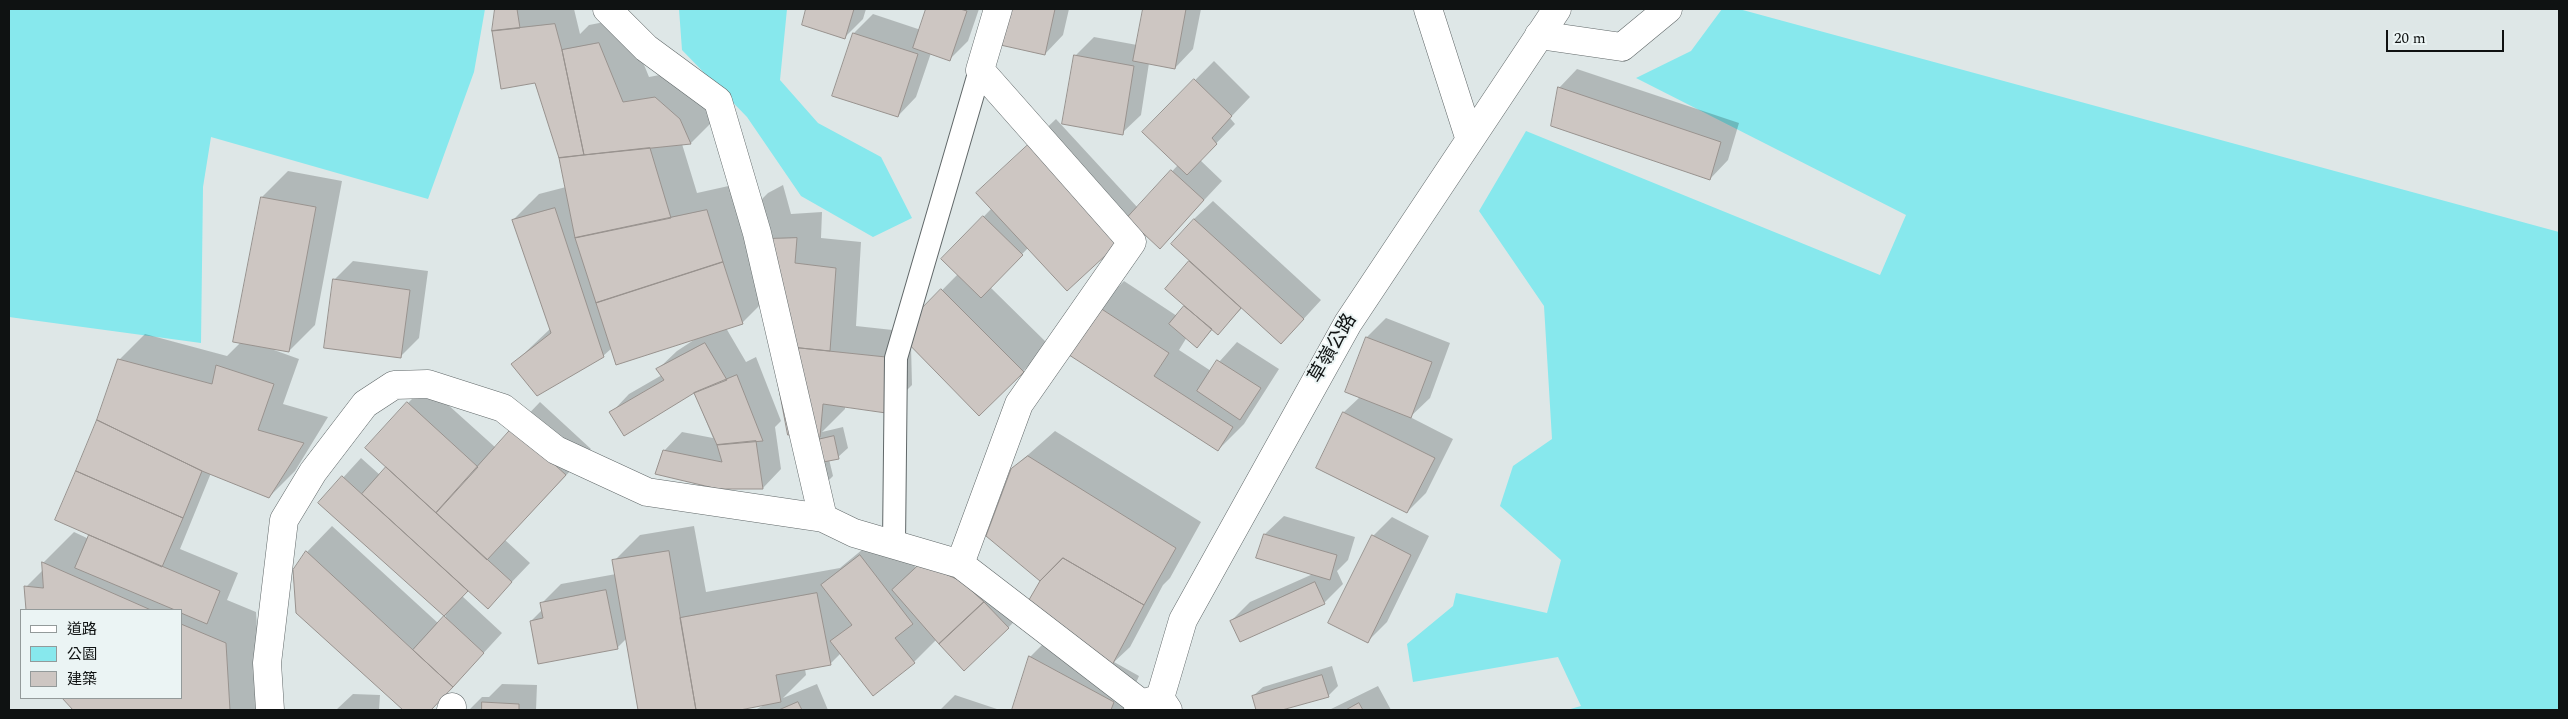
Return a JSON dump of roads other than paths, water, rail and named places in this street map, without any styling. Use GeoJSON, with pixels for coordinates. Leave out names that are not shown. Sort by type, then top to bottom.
{"type":"FeatureCollection","features":[{"type":"Feature","properties":{"kind":"street"},"geometry":{"type":"LineString","coordinates":[[607,9],[646,48],[718,101],[757,232],[823,518]]}},
{"type":"Feature","properties":{"kind":"street"},"geometry":{"type":"LineString","coordinates":[[960,564],[1019,404],[1132,242],[980,70],[998,9]]}},
{"type":"Feature","properties":{"kind":"street"},"geometry":{"type":"LineString","coordinates":[[1428,9],[1469,137]]}},
{"type":"Feature","properties":{"kind":"street","name":"草嶺公路"},"geometry":{"type":"LineString","coordinates":[[1152,706],[1183,620],[1241,512],[1348,323],[1469,137],[1557,9]]}},
{"type":"Feature","properties":{"kind":"street"},"geometry":{"type":"LineString","coordinates":[[1539,35],[1622,47],[1666,13],[1668,9]]}},
{"type":"Feature","properties":{"kind":"street"},"geometry":{"type":"LineString","coordinates":[[270,710],[267,663],[284,520],[313,472],[365,404],[394,386],[428,384],[503,408],[556,450],[647,492],[823,518],[854,533],[894,543],[960,564],[1152,706]]}},
{"type":"Feature","properties":{"kind":"lane"},"geometry":{"type":"LineString","coordinates":[[894,543],[896,358],[980,70]]}}]}
